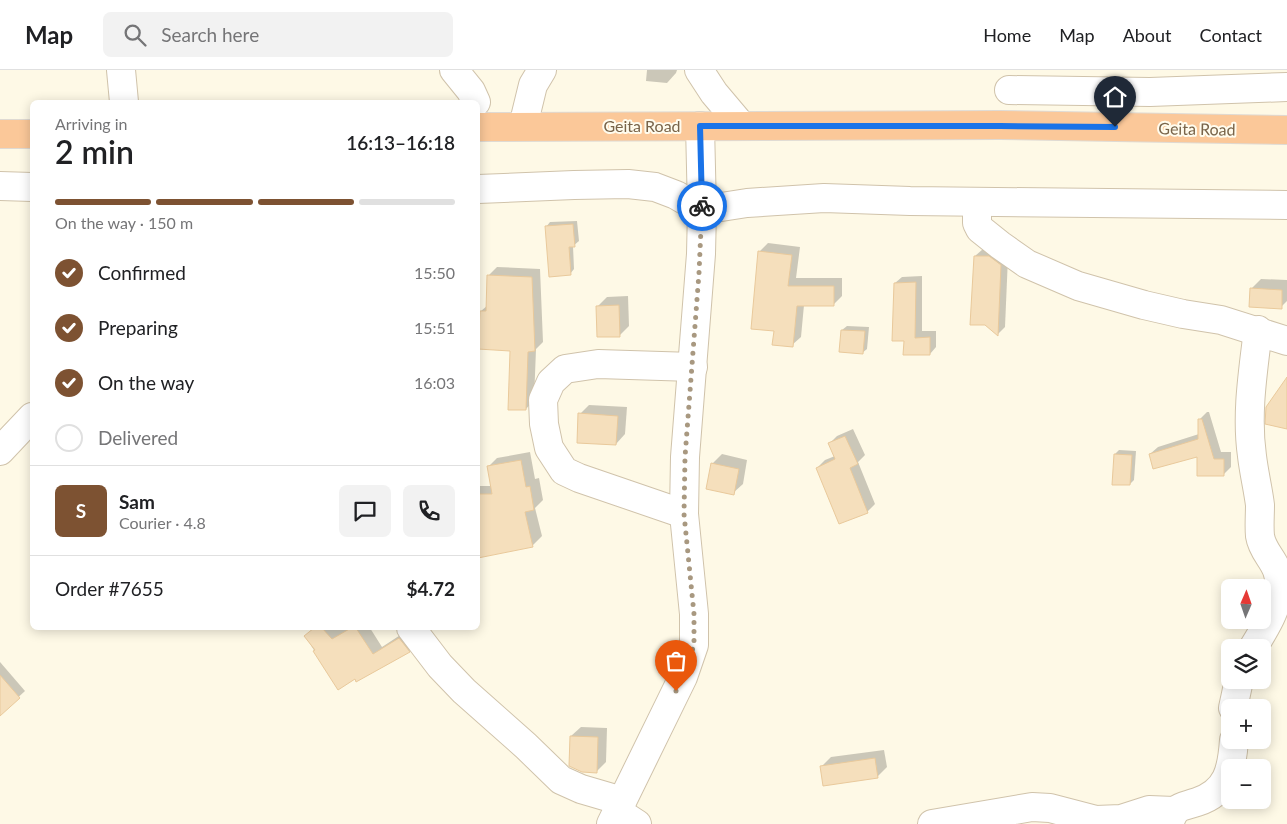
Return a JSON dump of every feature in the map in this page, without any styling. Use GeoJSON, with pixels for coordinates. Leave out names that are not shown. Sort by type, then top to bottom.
{"type":"FeatureCollection","features":[{"type":"Feature","properties":{"kind":"highway","name":"Geita Road"},"geometry":{"type":"LineString","coordinates":[[480,116],[523,126],[1000,126],[1287,130]]}},
{"type":"Feature","properties":{"kind":"highway"},"geometry":{"type":"LineString","coordinates":[[0,134],[30,134]]}},
{"type":"Feature","properties":{"kind":"street"},"geometry":{"type":"LineString","coordinates":[[121,70],[124,100]]}},
{"type":"Feature","properties":{"kind":"street"},"geometry":{"type":"LineString","coordinates":[[454,70],[471,92],[474,100]]}},
{"type":"Feature","properties":{"kind":"street"},"geometry":{"type":"LineString","coordinates":[[523,126],[533,86],[542,70]]}},
{"type":"Feature","properties":{"kind":"street"},"geometry":{"type":"LineString","coordinates":[[699,70],[714,93],[741,125]]}},
{"type":"Feature","properties":{"kind":"street"},"geometry":{"type":"LineString","coordinates":[[1000,126],[1013,80],[1150,92],[1287,87]]}},
{"type":"Feature","properties":{"kind":"street"},"geometry":{"type":"LineString","coordinates":[[413,630],[440,666],[464,691],[562,780],[581,789],[622,815],[683,677],[694,645],[694,614],[684,514],[685,457],[701,254],[700,126]]}},
{"type":"Feature","properties":{"kind":"street"},"geometry":{"type":"LineString","coordinates":[[480,189],[628,184],[655,187],[676,195],[702,210],[791,199],[1287,205]]}},
{"type":"Feature","properties":{"kind":"street"},"geometry":{"type":"LineString","coordinates":[[0,186],[30,187]]}},
{"type":"Feature","properties":{"kind":"street"},"geometry":{"type":"LineString","coordinates":[[977,202],[977,223],[980,229],[1027,264],[1078,286],[1144,305],[1221,320],[1258,330],[1287,341]]}},
{"type":"Feature","properties":{"kind":"street"},"geometry":{"type":"LineString","coordinates":[[1257,639],[1274,609],[1279,589],[1279,576],[1276,565],[1260,536],[1260,504],[1252,456],[1250,395],[1258,330]]}},
{"type":"Feature","properties":{"kind":"street"},"geometry":{"type":"LineString","coordinates":[[684,514],[564,471],[549,448],[544,424],[543,400],[551,382],[565,369],[598,364],[693,367]]}},
{"type":"Feature","properties":{"kind":"street"},"geometry":{"type":"LineString","coordinates":[[0,451],[30,418]]}},
{"type":"Feature","properties":{"kind":"street"},"geometry":{"type":"LineString","coordinates":[[932,824],[1032,807],[1050,808],[1096,820],[1121,818],[1149,810],[1171,817],[1183,806],[1198,802],[1221,788],[1232,760],[1233,749]]}},
{"type":"Feature","properties":{"kind":"building"},"geometry":{"type":"Polygon","coordinates":[[[573,224],[575,247],[569,247],[571,275],[549,277],[545,226],[573,224]]]}},
{"type":"Feature","properties":{"kind":"building"},"geometry":{"type":"Polygon","coordinates":[[[758,251],[792,255],[788,286],[834,286],[834,306],[797,306],[793,347],[772,345],[774,331],[751,329],[758,251]]]}},
{"type":"Feature","properties":{"kind":"building"},"geometry":{"type":"Polygon","coordinates":[[[974,256],[989,256],[1001,265],[998,336],[985,325],[970,325],[974,256]]]}},
{"type":"Feature","properties":{"kind":"building"},"geometry":{"type":"Polygon","coordinates":[[[487,275],[532,277],[535,351],[528,352],[526,410],[508,410],[510,351],[480,349],[480,311],[486,311],[487,275]]]}},
{"type":"Feature","properties":{"kind":"building"},"geometry":{"type":"Polygon","coordinates":[[[916,282],[915,338],[930,337],[930,355],[903,355],[904,341],[892,341],[894,283],[916,282]]]}},
{"type":"Feature","properties":{"kind":"building"},"geometry":{"type":"Polygon","coordinates":[[[1250,288],[1282,290],[1282,309],[1249,307],[1250,288]]]}},
{"type":"Feature","properties":{"kind":"building"},"geometry":{"type":"Polygon","coordinates":[[[619,305],[620,337],[597,337],[596,306],[619,305]]]}},
{"type":"Feature","properties":{"kind":"building"},"geometry":{"type":"Polygon","coordinates":[[[841,330],[865,331],[863,354],[839,352],[841,330]]]}},
{"type":"Feature","properties":{"kind":"building"},"geometry":{"type":"Polygon","coordinates":[[[1287,377],[1287,429],[1265,424],[1266,407],[1287,377]]]}},
{"type":"Feature","properties":{"kind":"building"},"geometry":{"type":"Polygon","coordinates":[[[578,413],[618,416],[616,445],[577,443],[578,413]]]}},
{"type":"Feature","properties":{"kind":"building"},"geometry":{"type":"Polygon","coordinates":[[[1198,419],[1202,419],[1214,459],[1224,459],[1224,476],[1197,476],[1197,457],[1153,469],[1149,454],[1198,439],[1198,419]]]}},
{"type":"Feature","properties":{"kind":"building"},"geometry":{"type":"Polygon","coordinates":[[[845,436],[858,464],[850,468],[868,513],[839,524],[816,468],[835,459],[828,443],[845,436]]]}},
{"type":"Feature","properties":{"kind":"building"},"geometry":{"type":"Polygon","coordinates":[[[1114,454],[1132,455],[1130,485],[1112,485],[1114,454]]]}},
{"type":"Feature","properties":{"kind":"building"},"geometry":{"type":"Polygon","coordinates":[[[521,460],[526,487],[530,486],[534,510],[525,512],[533,547],[480,558],[480,494],[492,494],[487,466],[521,460]]]}},
{"type":"Feature","properties":{"kind":"building"},"geometry":{"type":"Polygon","coordinates":[[[711,463],[739,469],[734,495],[706,489],[711,463]]]}},
{"type":"Feature","properties":{"kind":"building"},"geometry":{"type":"Polygon","coordinates":[[[312,630],[324,630],[332,639],[348,630],[357,630],[373,654],[399,638],[410,652],[356,682],[355,679],[338,690],[313,651],[315,650],[304,636],[312,630]]]}},
{"type":"Feature","properties":{"kind":"building"},"geometry":{"type":"Polygon","coordinates":[[[0,675],[20,698],[0,716],[0,675]]]}},
{"type":"Feature","properties":{"kind":"building"},"geometry":{"type":"Polygon","coordinates":[[[570,736],[598,737],[597,773],[582,772],[569,766],[570,736]]]}},
{"type":"Feature","properties":{"kind":"building"},"geometry":{"type":"Polygon","coordinates":[[[875,758],[878,778],[823,786],[820,766],[875,758]]]}},
{"type":"Feature","properties":{"kind":"way so far"},"geometry":{"type":"LineString","coordinates":[[676,691],[694,645],[694,614],[684,514],[685,457],[701,254],[702,206]]}},
{"type":"Feature","properties":{"kind":"route"},"geometry":{"type":"LineString","coordinates":[[702,206],[700,126],[1115,127]]}}]}
